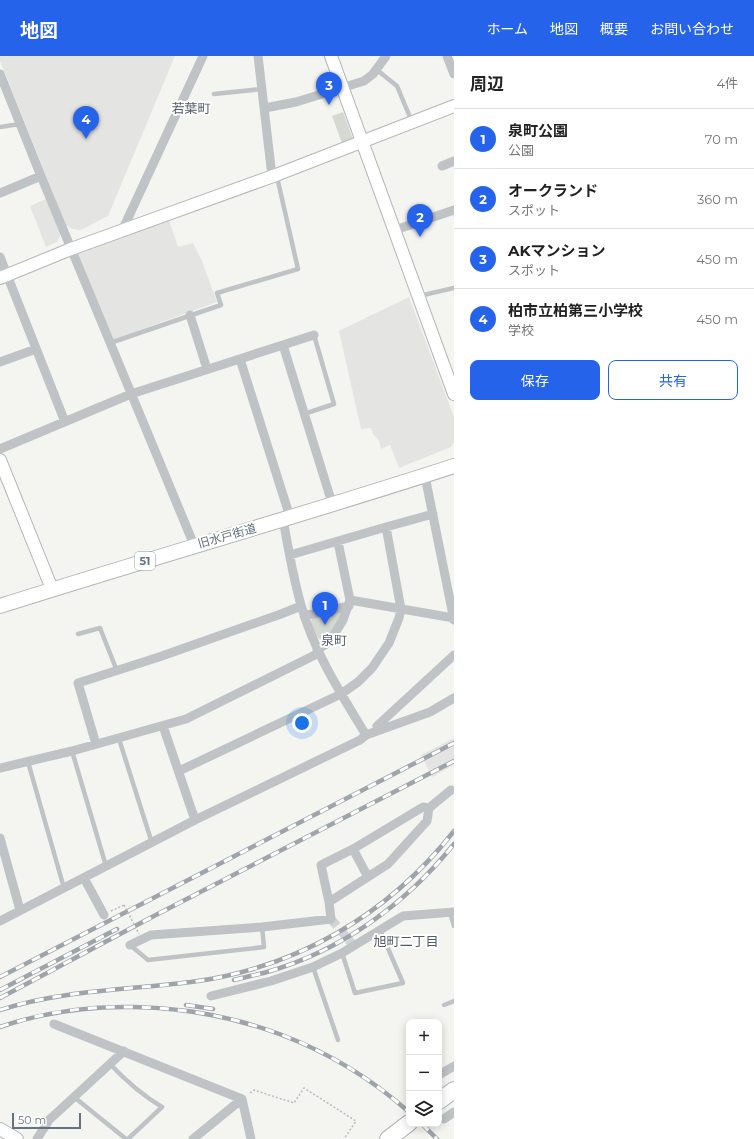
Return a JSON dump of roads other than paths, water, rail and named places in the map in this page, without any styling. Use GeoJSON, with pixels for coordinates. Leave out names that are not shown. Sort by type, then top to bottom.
{"type":"FeatureCollection","features":[{"type":"Feature","properties":{"kind":"highway"},"geometry":{"type":"LineString","coordinates":[[442,1099],[454,1090]]}},
{"type":"Feature","properties":{"kind":"highway"},"geometry":{"type":"LineString","coordinates":[[388,1139],[406,1125]]}},
{"type":"Feature","properties":{"kind":"main road","name":"旧水戸街道"},"geometry":{"type":"LineString","coordinates":[[0,606],[194,545],[426,476],[454,466]]}},
{"type":"Feature","properties":{"kind":"street"},"geometry":{"type":"LineString","coordinates":[[122,230],[202,56]]}},
{"type":"Feature","properties":{"kind":"street"},"geometry":{"type":"LineString","coordinates":[[258,56],[274,176]]}},
{"type":"Feature","properties":{"kind":"street"},"geometry":{"type":"LineString","coordinates":[[331,56],[454,394]]}},
{"type":"Feature","properties":{"kind":"street"},"geometry":{"type":"LineString","coordinates":[[264,108],[296,102],[364,81],[377,70],[386,56]]}},
{"type":"Feature","properties":{"kind":"street"},"geometry":{"type":"LineString","coordinates":[[448,56],[454,74]]}},
{"type":"Feature","properties":{"kind":"street"},"geometry":{"type":"LineString","coordinates":[[0,74],[40,176],[194,545]]}},
{"type":"Feature","properties":{"kind":"street"},"geometry":{"type":"LineString","coordinates":[[4,276],[122,230],[274,176],[454,106]]}},
{"type":"Feature","properties":{"kind":"street"},"geometry":{"type":"LineString","coordinates":[[442,166],[454,161]]}},
{"type":"Feature","properties":{"kind":"street"},"geometry":{"type":"LineString","coordinates":[[0,193],[40,176]]}},
{"type":"Feature","properties":{"kind":"street"},"geometry":{"type":"LineString","coordinates":[[395,230],[454,210]]}},
{"type":"Feature","properties":{"kind":"street"},"geometry":{"type":"LineString","coordinates":[[0,257],[4,276],[36,349],[65,422]]}},
{"type":"Feature","properties":{"kind":"street"},"geometry":{"type":"LineString","coordinates":[[190,315],[207,369]]}},
{"type":"Feature","properties":{"kind":"street"},"geometry":{"type":"LineString","coordinates":[[0,449],[131,394],[314,336]]}},
{"type":"Feature","properties":{"kind":"street"},"geometry":{"type":"LineString","coordinates":[[283,346],[332,504]]}},
{"type":"Feature","properties":{"kind":"street"},"geometry":{"type":"LineString","coordinates":[[0,362],[36,349]]}},
{"type":"Feature","properties":{"kind":"street"},"geometry":{"type":"LineString","coordinates":[[240,359],[286,518],[290,556],[304,616],[318,652],[366,735]]}},
{"type":"Feature","properties":{"kind":"street"},"geometry":{"type":"LineString","coordinates":[[0,460],[52,590]]}},
{"type":"Feature","properties":{"kind":"street"},"geometry":{"type":"LineString","coordinates":[[304,616],[349,603],[401,609],[454,619],[426,476]]}},
{"type":"Feature","properties":{"kind":"street"},"geometry":{"type":"LineString","coordinates":[[290,556],[433,514]]}},
{"type":"Feature","properties":{"kind":"street"},"geometry":{"type":"LineString","coordinates":[[179,771],[341,694],[363,678],[372,668],[383,653],[393,635],[401,609],[386,527]]}},
{"type":"Feature","properties":{"kind":"street"},"geometry":{"type":"LineString","coordinates":[[0,768],[119,739],[186,719],[318,652],[334,636],[343,620],[349,603],[338,542]]}},
{"type":"Feature","properties":{"kind":"street"},"geometry":{"type":"LineString","coordinates":[[96,744],[78,683],[239,630],[301,606]]}},
{"type":"Feature","properties":{"kind":"street"},"geometry":{"type":"LineString","coordinates":[[380,730],[377,726],[454,656]]}},
{"type":"Feature","properties":{"kind":"street"},"geometry":{"type":"LineString","coordinates":[[0,921],[195,820],[360,740],[366,735],[430,712],[454,698]]}},
{"type":"Feature","properties":{"kind":"street"},"geometry":{"type":"LineString","coordinates":[[163,726],[195,820]]}},
{"type":"Feature","properties":{"kind":"street"},"geometry":{"type":"LineString","coordinates":[[329,902],[388,864],[427,821],[429,808],[451,790]]}},
{"type":"Feature","properties":{"kind":"street"},"geometry":{"type":"LineString","coordinates":[[130,945],[151,935],[262,927],[331,919],[321,865],[353,849],[422,807],[429,808]]}},
{"type":"Feature","properties":{"kind":"street"},"geometry":{"type":"LineString","coordinates":[[0,838],[20,910]]}},
{"type":"Feature","properties":{"kind":"street"},"geometry":{"type":"LineString","coordinates":[[353,849],[368,877]]}},
{"type":"Feature","properties":{"kind":"street"},"geometry":{"type":"LineString","coordinates":[[84,878],[104,915]]}},
{"type":"Feature","properties":{"kind":"street"},"geometry":{"type":"LineString","coordinates":[[211,996],[271,981],[313,967],[342,953],[403,916],[452,912]]}},
{"type":"Feature","properties":{"kind":"street"},"geometry":{"type":"LineString","coordinates":[[54,1024],[242,1098]]}},
{"type":"Feature","properties":{"kind":"street"},"geometry":{"type":"LineString","coordinates":[[37,1139],[49,1120],[124,1051]]}},
{"type":"Feature","properties":{"kind":"street"},"geometry":{"type":"LineString","coordinates":[[442,1073],[454,1066]]}},
{"type":"Feature","properties":{"kind":"street"},"geometry":{"type":"LineString","coordinates":[[193,1139],[242,1098]]}},
{"type":"Feature","properties":{"kind":"street"},"geometry":{"type":"LineString","coordinates":[[242,1098],[251,1139]]}},
{"type":"Feature","properties":{"kind":"street"},"geometry":{"type":"LineString","coordinates":[[444,1119],[454,1112]]}},
{"type":"Feature","properties":{"kind":"street"},"geometry":{"type":"LineString","coordinates":[[0,1129],[17,1139]]}},
{"type":"Feature","properties":{"kind":"lane"},"geometry":{"type":"LineString","coordinates":[[377,70],[397,86],[412,122]]}},
{"type":"Feature","properties":{"kind":"lane"},"geometry":{"type":"LineString","coordinates":[[214,94],[262,89]]}},
{"type":"Feature","properties":{"kind":"lane"},"geometry":{"type":"LineString","coordinates":[[0,127],[20,124]]}},
{"type":"Feature","properties":{"kind":"lane"},"geometry":{"type":"LineString","coordinates":[[110,343],[221,305],[217,293],[298,269],[274,176]]}},
{"type":"Feature","properties":{"kind":"lane"},"geometry":{"type":"LineString","coordinates":[[419,296],[454,288]]}},
{"type":"Feature","properties":{"kind":"lane"},"geometry":{"type":"LineString","coordinates":[[304,414],[334,404],[314,336]]}},
{"type":"Feature","properties":{"kind":"lane"},"geometry":{"type":"LineString","coordinates":[[78,634],[100,628],[117,671]]}},
{"type":"Feature","properties":{"kind":"lane"},"geometry":{"type":"LineString","coordinates":[[119,739],[152,843]]}},
{"type":"Feature","properties":{"kind":"lane"},"geometry":{"type":"LineString","coordinates":[[72,751],[106,866]]}},
{"type":"Feature","properties":{"kind":"lane"},"geometry":{"type":"LineString","coordinates":[[28,762],[64,888]]}},
{"type":"Feature","properties":{"kind":"lane"},"geometry":{"type":"LineString","coordinates":[[452,912],[454,926]]}},
{"type":"Feature","properties":{"kind":"lane"},"geometry":{"type":"LineString","coordinates":[[130,945],[148,960],[264,947],[262,927]]}},
{"type":"Feature","properties":{"kind":"lane"},"geometry":{"type":"LineString","coordinates":[[342,953],[355,993],[403,983],[380,930]]}},
{"type":"Feature","properties":{"kind":"lane"},"geometry":{"type":"LineString","coordinates":[[313,967],[338,1040]]}},
{"type":"Feature","properties":{"kind":"lane"},"geometry":{"type":"LineString","coordinates":[[444,1004],[454,1001]]}},
{"type":"Feature","properties":{"kind":"lane"},"geometry":{"type":"LineString","coordinates":[[74,1097],[127,1139],[162,1107],[145,1097],[125,1080],[110,1064]]}},
{"type":"Feature","properties":{"kind":"tunnel"},"geometry":{"type":"LineString","coordinates":[[331,919],[354,946]]}},
{"type":"Feature","properties":{"kind":"railway"},"geometry":{"type":"LineString","coordinates":[[0,977],[454,743]]}},
{"type":"Feature","properties":{"kind":"railway"},"geometry":{"type":"LineString","coordinates":[[0,998],[152,917],[454,761]]}},
{"type":"Feature","properties":{"kind":"railway"},"geometry":{"type":"LineString","coordinates":[[0,1010],[23,1003],[71,994],[191,982],[230,975],[268,964],[303,950],[338,933],[370,912],[400,888],[428,861],[454,831]]}},
{"type":"Feature","properties":{"kind":"railway"},"geometry":{"type":"LineString","coordinates":[[234,980],[267,972],[294,963],[321,952],[346,938],[370,923],[415,886],[454,844]]}},
{"type":"Feature","properties":{"kind":"railway"},"geometry":{"type":"LineString","coordinates":[[0,990],[117,929]]}},
{"type":"Feature","properties":{"kind":"railway"},"geometry":{"type":"LineString","coordinates":[[186,1005],[213,1009]]}},
{"type":"Feature","properties":{"kind":"railway"},"geometry":{"type":"LineString","coordinates":[[0,1027],[33,1017],[66,1011],[117,1007],[172,1009],[210,1015],[246,1023],[315,1049],[348,1067],[379,1088],[406,1110]]}},
{"type":"Feature","properties":{"kind":"railway"},"geometry":{"type":"LineString","coordinates":[[425,1127],[437,1139]]}},
{"type":"Feature","properties":{"kind":"place","name":"AKマンション"},"geometry":{"type":"Point","coordinates":[329,105]}},
{"type":"Feature","properties":{"kind":"place","name":"柏市立柏第三小学校"},"geometry":{"type":"Point","coordinates":[86,139]}},
{"type":"Feature","properties":{"kind":"place","name":"オークランド"},"geometry":{"type":"Point","coordinates":[420,237]}},
{"type":"Feature","properties":{"kind":"place","name":"泉町公園"},"geometry":{"type":"Point","coordinates":[325,625]}},
{"type":"Feature","properties":{"kind":"district","name":"若葉町"},"geometry":{"type":"Point","coordinates":[191,108]}},
{"type":"Feature","properties":{"kind":"district","name":"泉町"},"geometry":{"type":"Point","coordinates":[334,640]}},
{"type":"Feature","properties":{"kind":"district","name":"旭町二丁目"},"geometry":{"type":"Point","coordinates":[406,941]}}]}
